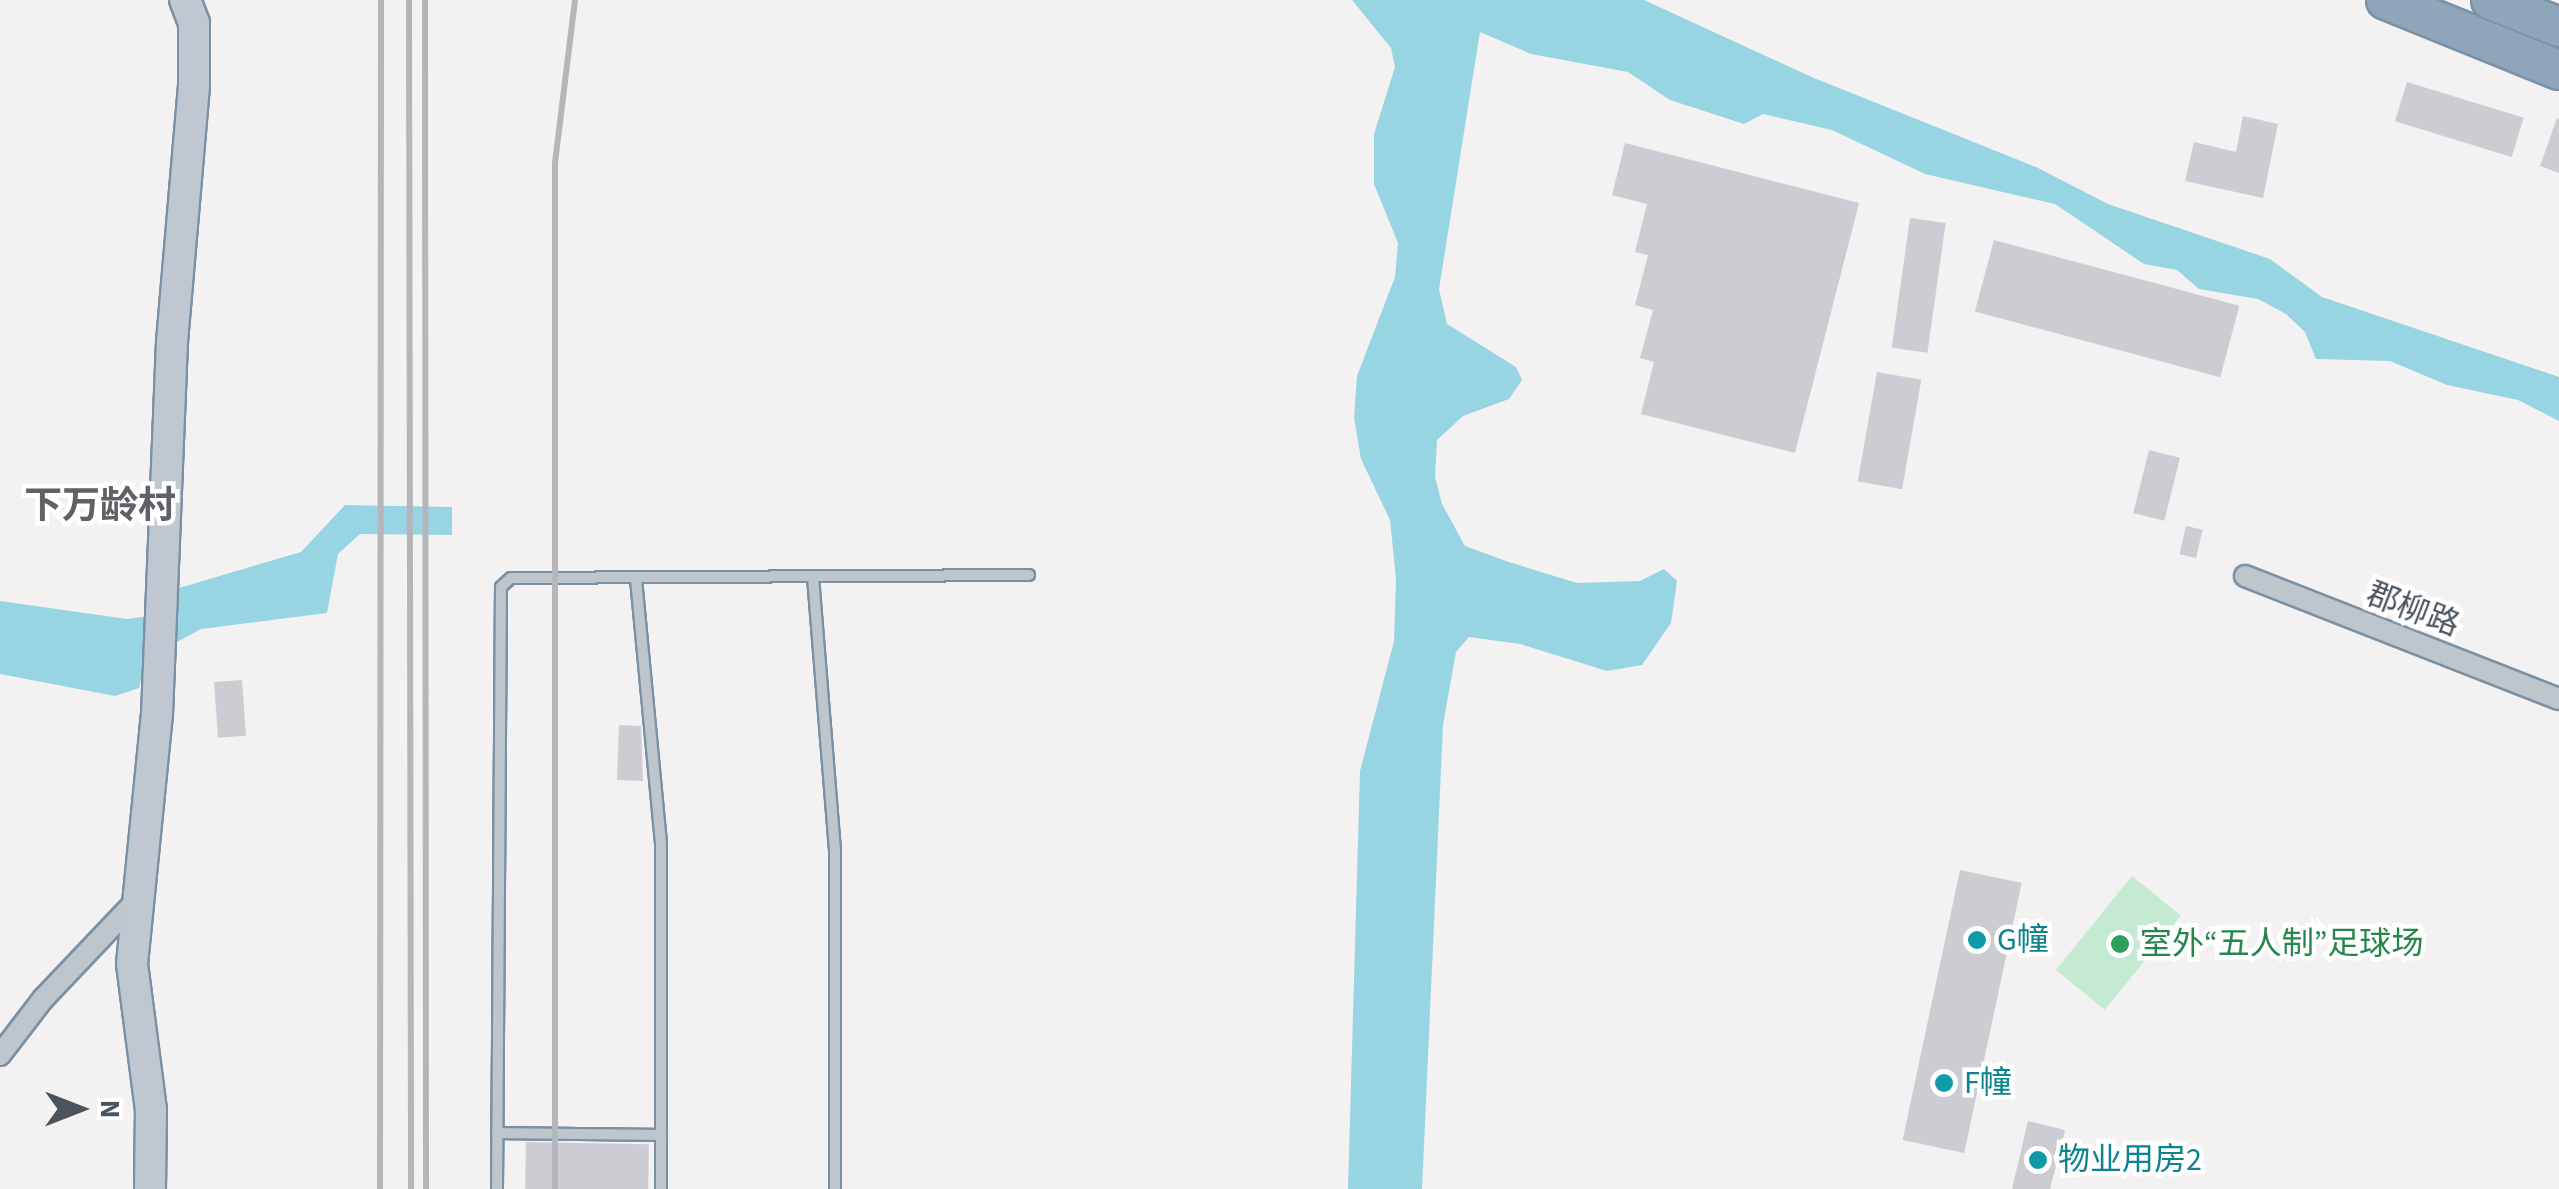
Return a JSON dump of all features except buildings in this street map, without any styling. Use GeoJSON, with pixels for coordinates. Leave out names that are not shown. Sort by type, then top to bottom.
{"type":"FeatureCollection","features":[{"type":"Feature","properties":{"kind":"highway"},"geometry":{"type":"LineString","coordinates":[[2386,0],[2559,70]]}},
{"type":"Feature","properties":{"kind":"highway"},"geometry":{"type":"LineString","coordinates":[[2492,0],[2559,27]]}},
{"type":"Feature","properties":{"kind":"street"},"geometry":{"type":"LineString","coordinates":[[150,1189],[151,1110],[132,964],[157,715],[172,342],[194,85],[194,22],[185,0]]}},
{"type":"Feature","properties":{"kind":"street","name":"郡柳路"},"geometry":{"type":"LineString","coordinates":[[2245,576],[2559,699]]}},
{"type":"Feature","properties":{"kind":"street"},"geometry":{"type":"LineString","coordinates":[[0,1056],[43,999],[138,899]]}},
{"type":"Feature","properties":{"kind":"lane"},"geometry":{"type":"LineString","coordinates":[[496,1189],[501,587],[511,578],[1029,575]]}},
{"type":"Feature","properties":{"kind":"lane"},"geometry":{"type":"LineString","coordinates":[[813,577],[835,850],[835,1189]]}},
{"type":"Feature","properties":{"kind":"lane"},"geometry":{"type":"LineString","coordinates":[[636,578],[661,844],[661,1189]]}},
{"type":"Feature","properties":{"kind":"lane"},"geometry":{"type":"LineString","coordinates":[[497,1133],[661,1135]]}},
{"type":"Feature","properties":{"kind":"green space","name":"室外“五人制”足球场"},"geometry":{"type":"Polygon","coordinates":[[[2132,876],[2181,916],[2105,1010],[2056,970],[2132,876]]]}},
{"type":"Feature","properties":{"kind":"water"},"geometry":{"type":"Polygon","coordinates":[[[1352,0],[1644,0],[1814,78],[2036,167],[2108,204],[2270,259],[2322,297],[2559,377],[2559,421],[2518,400],[2447,385],[2390,361],[2316,359],[2305,332],[2286,314],[2258,299],[2199,289],[2177,270],[2144,264],[2055,204],[1925,174],[1832,130],[1763,114],[1744,124],[1670,100],[1628,72],[1531,54],[1480,32],[1439,289],[1447,324],[1516,367],[1522,380],[1509,399],[1463,416],[1437,440],[1435,477],[1442,504],[1465,546],[1509,562],[1577,583],[1640,581],[1664,569],[1677,581],[1671,623],[1642,665],[1607,671],[1520,644],[1469,637],[1456,652],[1443,725],[1422,1189],[1348,1189],[1360,771],[1394,641],[1396,579],[1390,520],[1361,459],[1354,418],[1357,376],[1395,277],[1398,243],[1374,184],[1374,134],[1395,67],[1391,48],[1352,0]]]}},
{"type":"Feature","properties":{"kind":"water"},"geometry":{"type":"Polygon","coordinates":[[[345,505],[452,507],[452,535],[360,534],[338,554],[327,613],[201,629],[146,659],[139,688],[115,696],[0,674],[0,601],[127,619],[149,616],[179,588],[301,552],[345,505]]]}},
{"type":"Feature","properties":{"kind":"railway"},"geometry":{"type":"LineString","coordinates":[[380,1189],[381,0]]}},
{"type":"Feature","properties":{"kind":"railway"},"geometry":{"type":"LineString","coordinates":[[409,0],[411,1189]]}},
{"type":"Feature","properties":{"kind":"railway"},"geometry":{"type":"LineString","coordinates":[[425,0],[426,1189]]}},
{"type":"Feature","properties":{"kind":"railway"},"geometry":{"type":"LineString","coordinates":[[555,1189],[555,163],[575,0]]}},
{"type":"Feature","properties":{"kind":"place","name":"G幢"},"geometry":{"type":"Point","coordinates":[1977,940]}},
{"type":"Feature","properties":{"kind":"place","name":"室外“五人制”足球场"},"geometry":{"type":"Point","coordinates":[2120,944]}},
{"type":"Feature","properties":{"kind":"place","name":"F幢"},"geometry":{"type":"Point","coordinates":[1944,1083]}},
{"type":"Feature","properties":{"kind":"place","name":"物业用房2"},"geometry":{"type":"Point","coordinates":[2038,1160]}},
{"type":"Feature","properties":{"kind":"district","name":"下万龄村"},"geometry":{"type":"Point","coordinates":[100,507]}}]}
